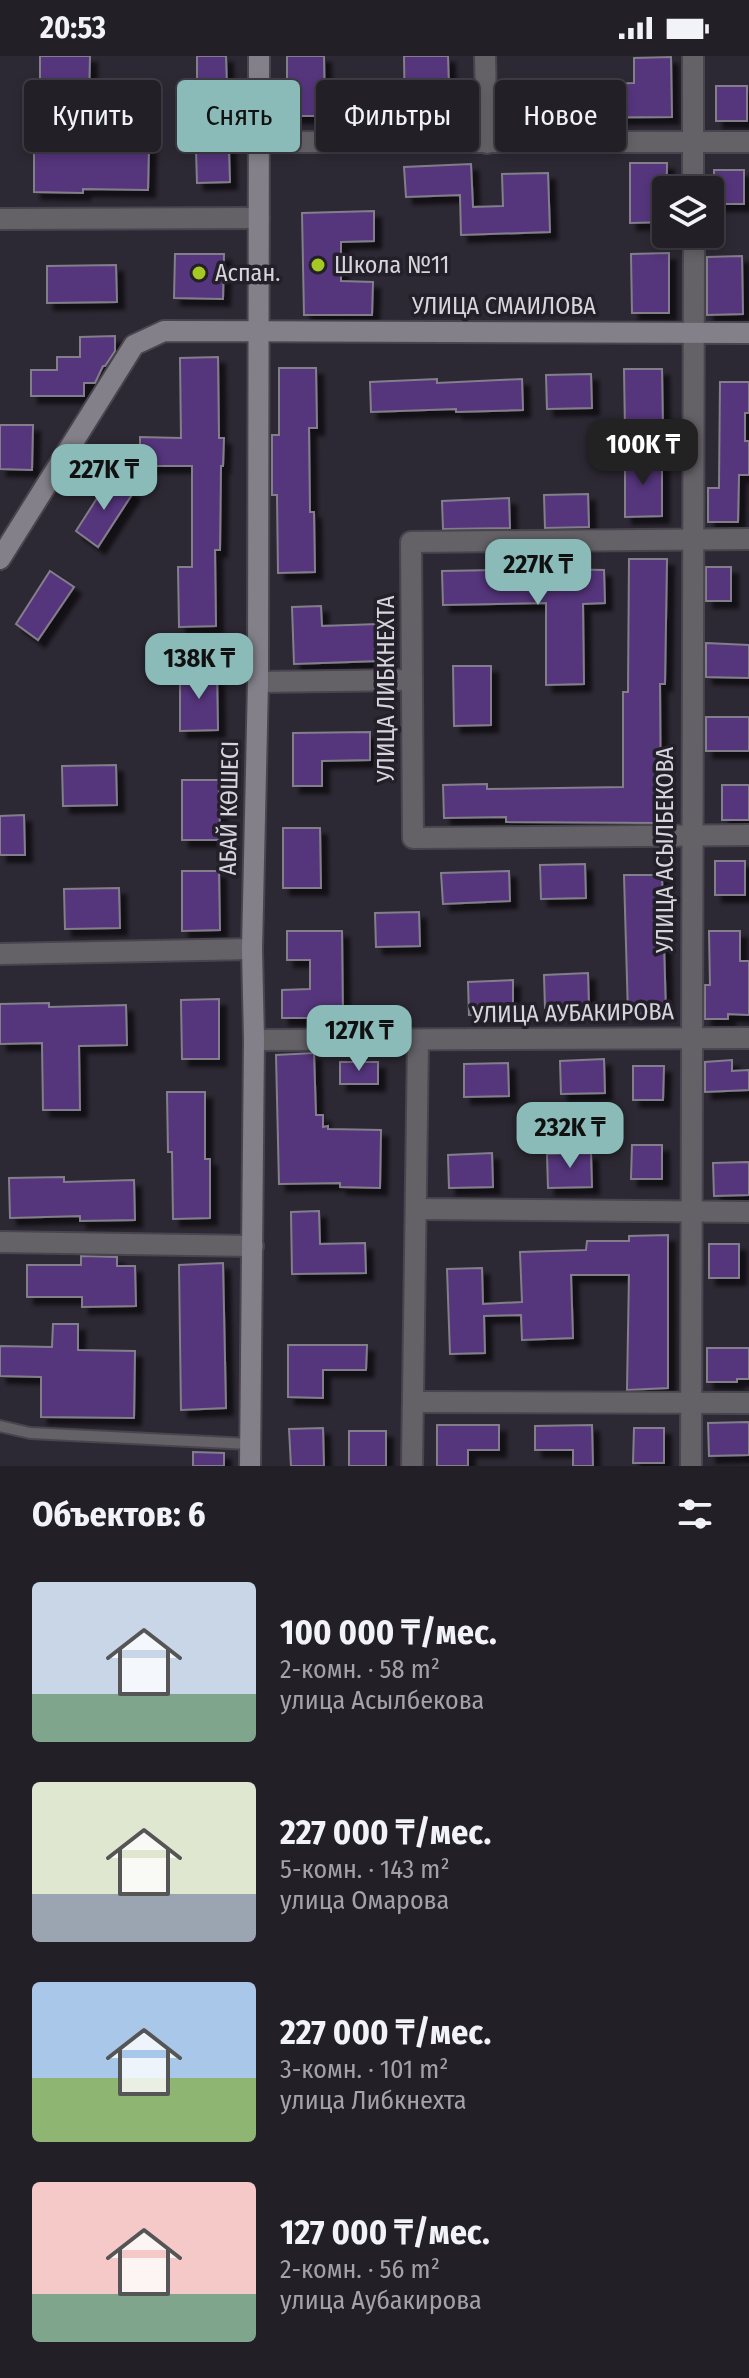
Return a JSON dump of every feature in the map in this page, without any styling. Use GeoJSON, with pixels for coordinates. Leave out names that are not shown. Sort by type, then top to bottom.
{"type":"FeatureCollection","features":[{"type":"Feature","properties":{"kind":"main road","name":"АБАЙ КӨШЕСІ"},"geometry":{"type":"LineString","coordinates":[[259,56],[259,80]]}},
{"type":"Feature","properties":{"kind":"main road","name":"АБАЙ КӨШЕСІ"},"geometry":{"type":"LineString","coordinates":[[250,1466],[252,949],[258,682],[259,152]]}},
{"type":"Feature","properties":{"kind":"main road","name":"УЛИЦА СМАИЛОВА"},"geometry":{"type":"LineString","coordinates":[[0,559],[134,345],[164,331],[749,333]]}},
{"type":"Feature","properties":{"kind":"street"},"geometry":{"type":"LineString","coordinates":[[485,56],[487,143]]}},
{"type":"Feature","properties":{"kind":"street"},"geometry":{"type":"LineString","coordinates":[[693,56],[693,176]]}},
{"type":"Feature","properties":{"kind":"street"},"geometry":{"type":"LineString","coordinates":[[300,142],[749,142]]}},
{"type":"Feature","properties":{"kind":"street"},"geometry":{"type":"LineString","coordinates":[[0,219],[259,218]]}},
{"type":"Feature","properties":{"kind":"street","name":"УЛИЦА АСЫЛБЕКОВА"},"geometry":{"type":"LineString","coordinates":[[691,1466],[694,248]]}},
{"type":"Feature","properties":{"kind":"street","name":"УЛИЦА ЛИБКНЕХТА"},"geometry":{"type":"LineString","coordinates":[[749,539],[411,542],[413,838],[749,835]]}},
{"type":"Feature","properties":{"kind":"street"},"geometry":{"type":"LineString","coordinates":[[258,682],[412,680]]}},
{"type":"Feature","properties":{"kind":"street"},"geometry":{"type":"LineString","coordinates":[[0,954],[252,949]]}},
{"type":"Feature","properties":{"kind":"street","name":"УЛИЦА АУБАКИРОВА"},"geometry":{"type":"LineString","coordinates":[[254,1040],[749,1038]]}},
{"type":"Feature","properties":{"kind":"street"},"geometry":{"type":"LineString","coordinates":[[412,1466],[418,1041]]}},
{"type":"Feature","properties":{"kind":"street"},"geometry":{"type":"LineString","coordinates":[[417,1209],[749,1212]]}},
{"type":"Feature","properties":{"kind":"street"},"geometry":{"type":"LineString","coordinates":[[0,1242],[253,1246]]}},
{"type":"Feature","properties":{"kind":"street"},"geometry":{"type":"LineString","coordinates":[[414,1402],[749,1403]]}},
{"type":"Feature","properties":{"kind":"lane"},"geometry":{"type":"LineString","coordinates":[[0,1426],[30,1433],[250,1444]]}},
{"type":"Feature","properties":{"kind":"building"},"geometry":{"type":"Polygon","coordinates":[[[40,56],[90,56],[89,80],[40,80],[40,56]]]}},
{"type":"Feature","properties":{"kind":"building"},"geometry":{"type":"Polygon","coordinates":[[[197,56],[226,56],[227,80],[197,80],[197,56]]]}},
{"type":"Feature","properties":{"kind":"building"},"geometry":{"type":"Polygon","coordinates":[[[287,56],[324,56],[324,80],[316,80],[316,116],[300,116],[300,80],[287,80],[287,56]]]}},
{"type":"Feature","properties":{"kind":"building"},"geometry":{"type":"Polygon","coordinates":[[[404,56],[448,56],[449,80],[404,80],[404,56]]]}},
{"type":"Feature","properties":{"kind":"building"},"geometry":{"type":"Polygon","coordinates":[[[671,57],[672,117],[626,117],[626,83],[634,83],[634,58],[671,57]]]}},
{"type":"Feature","properties":{"kind":"building"},"geometry":{"type":"Polygon","coordinates":[[[716,86],[747,86],[747,121],[716,121],[716,86]]]}},
{"type":"Feature","properties":{"kind":"building"},"geometry":{"type":"Polygon","coordinates":[[[34,152],[149,152],[148,190],[34,192],[34,152]]]}},
{"type":"Feature","properties":{"kind":"building"},"geometry":{"type":"Polygon","coordinates":[[[196,152],[229,152],[230,182],[197,183],[196,152]]]}},
{"type":"Feature","properties":{"kind":"building"},"geometry":{"type":"Polygon","coordinates":[[[630,163],[667,163],[667,176],[652,176],[652,222],[630,223],[630,163]]]}},
{"type":"Feature","properties":{"kind":"building"},"geometry":{"type":"Polygon","coordinates":[[[471,164],[473,207],[503,206],[502,174],[548,173],[550,232],[461,235],[460,195],[406,197],[404,167],[471,164]]]}},
{"type":"Feature","properties":{"kind":"building"},"geometry":{"type":"Polygon","coordinates":[[[714,170],[744,170],[744,204],[724,204],[724,176],[714,176],[714,170]]]}},
{"type":"Feature","properties":{"kind":"building"},"geometry":{"type":"Polygon","coordinates":[[[374,211],[374,241],[341,242],[341,281],[373,282],[372,315],[304,315],[302,213],[374,211]]]}},
{"type":"Feature","properties":{"kind":"building"},"geometry":{"type":"Polygon","coordinates":[[[669,253],[669,313],[632,313],[631,254],[669,253]]]}},
{"type":"Feature","properties":{"kind":"building"},"geometry":{"type":"Polygon","coordinates":[[[175,254],[224,254],[223,299],[174,298],[175,254]]]}},
{"type":"Feature","properties":{"kind":"building"},"geometry":{"type":"Polygon","coordinates":[[[742,256],[743,314],[707,315],[707,257],[742,256]]]}},
{"type":"Feature","properties":{"kind":"building"},"geometry":{"type":"Polygon","coordinates":[[[116,265],[117,302],[47,303],[47,266],[116,265]]]}},
{"type":"Feature","properties":{"kind":"building"},"geometry":{"type":"Polygon","coordinates":[[[115,336],[115,351],[95,383],[84,383],[84,396],[31,396],[31,370],[57,370],[57,357],[80,357],[80,337],[115,336]]]}},
{"type":"Feature","properties":{"kind":"building"},"geometry":{"type":"Polygon","coordinates":[[[218,357],[219,438],[224,438],[220,550],[215,550],[216,626],[179,627],[178,567],[192,567],[192,466],[140,466],[140,437],[181,438],[180,358],[218,357]]]}},
{"type":"Feature","properties":{"kind":"building"},"geometry":{"type":"Polygon","coordinates":[[[279,368],[316,368],[317,428],[309,428],[310,512],[314,512],[315,572],[278,573],[277,495],[272,495],[272,435],[279,435],[279,368]]]}},
{"type":"Feature","properties":{"kind":"building"},"geometry":{"type":"Polygon","coordinates":[[[624,369],[662,369],[663,429],[625,429],[624,369]]]}},
{"type":"Feature","properties":{"kind":"building"},"geometry":{"type":"Polygon","coordinates":[[[591,374],[592,408],[547,409],[546,375],[591,374]]]}},
{"type":"Feature","properties":{"kind":"building"},"geometry":{"type":"Polygon","coordinates":[[[437,379],[437,383],[522,379],[523,410],[371,412],[370,382],[437,379]]]}},
{"type":"Feature","properties":{"kind":"building"},"geometry":{"type":"Polygon","coordinates":[[[720,382],[749,382],[745,441],[749,441],[749,475],[739,475],[738,522],[708,522],[708,488],[719,488],[720,382]]]}},
{"type":"Feature","properties":{"kind":"building"},"geometry":{"type":"Polygon","coordinates":[[[0,425],[33,425],[32,470],[0,469],[0,425]]]}},
{"type":"Feature","properties":{"kind":"building"},"geometry":{"type":"Polygon","coordinates":[[[625,457],[662,457],[662,516],[625,517],[625,457]]]}},
{"type":"Feature","properties":{"kind":"building"},"geometry":{"type":"Polygon","coordinates":[[[110,478],[133,493],[98,547],[76,531],[110,478]]]}},
{"type":"Feature","properties":{"kind":"building"},"geometry":{"type":"Polygon","coordinates":[[[588,494],[589,527],[545,528],[544,495],[588,494]]]}},
{"type":"Feature","properties":{"kind":"building"},"geometry":{"type":"Polygon","coordinates":[[[509,498],[510,528],[443,529],[442,501],[509,498]]]}},
{"type":"Feature","properties":{"kind":"building"},"geometry":{"type":"Polygon","coordinates":[[[629,559],[667,559],[665,684],[660,684],[661,823],[506,822],[506,817],[444,818],[443,785],[487,784],[487,789],[623,787],[623,692],[628,692],[629,559]]]}},
{"type":"Feature","properties":{"kind":"building"},"geometry":{"type":"Polygon","coordinates":[[[706,567],[731,567],[731,601],[706,601],[706,567]]]}},
{"type":"Feature","properties":{"kind":"building"},"geometry":{"type":"Polygon","coordinates":[[[604,570],[605,603],[583,604],[584,684],[546,685],[546,603],[443,605],[442,571],[604,570]]]}},
{"type":"Feature","properties":{"kind":"building"},"geometry":{"type":"Polygon","coordinates":[[[50,571],[74,587],[38,640],[16,624],[50,571]]]}},
{"type":"Feature","properties":{"kind":"building"},"geometry":{"type":"Polygon","coordinates":[[[321,606],[322,626],[378,624],[379,661],[294,664],[292,607],[321,606]]]}},
{"type":"Feature","properties":{"kind":"building"},"geometry":{"type":"Polygon","coordinates":[[[706,643],[749,645],[749,678],[706,677],[706,643]]]}},
{"type":"Feature","properties":{"kind":"building"},"geometry":{"type":"Polygon","coordinates":[[[453,666],[491,666],[491,725],[454,726],[453,666]]]}},
{"type":"Feature","properties":{"kind":"building"},"geometry":{"type":"Polygon","coordinates":[[[217,670],[218,730],[180,731],[180,671],[217,670]]]}},
{"type":"Feature","properties":{"kind":"building"},"geometry":{"type":"Polygon","coordinates":[[[706,717],[749,717],[749,751],[706,751],[706,717]]]}},
{"type":"Feature","properties":{"kind":"building"},"geometry":{"type":"Polygon","coordinates":[[[370,732],[370,760],[322,761],[322,786],[293,786],[293,733],[370,732]]]}},
{"type":"Feature","properties":{"kind":"building"},"geometry":{"type":"Polygon","coordinates":[[[116,765],[117,805],[63,806],[62,766],[116,765]]]}},
{"type":"Feature","properties":{"kind":"building"},"geometry":{"type":"Polygon","coordinates":[[[182,780],[219,780],[220,840],[182,840],[182,780]]]}},
{"type":"Feature","properties":{"kind":"building"},"geometry":{"type":"Polygon","coordinates":[[[722,785],[749,785],[749,820],[722,820],[722,785]]]}},
{"type":"Feature","properties":{"kind":"building"},"geometry":{"type":"Polygon","coordinates":[[[24,815],[25,855],[0,855],[0,816],[24,815]]]}},
{"type":"Feature","properties":{"kind":"building"},"geometry":{"type":"Polygon","coordinates":[[[283,828],[320,828],[321,888],[283,888],[283,828]]]}},
{"type":"Feature","properties":{"kind":"building"},"geometry":{"type":"Polygon","coordinates":[[[715,861],[745,861],[745,895],[715,895],[715,861]]]}},
{"type":"Feature","properties":{"kind":"building"},"geometry":{"type":"Polygon","coordinates":[[[585,864],[586,898],[541,899],[540,865],[585,864]]]}},
{"type":"Feature","properties":{"kind":"building"},"geometry":{"type":"Polygon","coordinates":[[[182,871],[219,871],[220,930],[182,931],[182,871]]]}},
{"type":"Feature","properties":{"kind":"building"},"geometry":{"type":"Polygon","coordinates":[[[509,871],[510,901],[443,904],[441,873],[509,871]]]}},
{"type":"Feature","properties":{"kind":"building"},"geometry":{"type":"Polygon","coordinates":[[[624,875],[662,875],[666,1013],[628,1014],[624,875]]]}},
{"type":"Feature","properties":{"kind":"building"},"geometry":{"type":"Polygon","coordinates":[[[119,888],[120,928],[65,929],[64,889],[119,888]]]}},
{"type":"Feature","properties":{"kind":"building"},"geometry":{"type":"Polygon","coordinates":[[[419,912],[420,946],[376,947],[375,913],[419,912]]]}},
{"type":"Feature","properties":{"kind":"building"},"geometry":{"type":"Polygon","coordinates":[[[287,931],[342,931],[343,1018],[282,1018],[282,990],[310,989],[310,960],[287,960],[287,931]]]}},
{"type":"Feature","properties":{"kind":"building"},"geometry":{"type":"Polygon","coordinates":[[[709,931],[740,931],[740,961],[749,961],[749,1015],[728,1014],[728,1019],[705,1019],[705,985],[710,985],[709,931]]]}},
{"type":"Feature","properties":{"kind":"building"},"geometry":{"type":"Polygon","coordinates":[[[588,973],[589,1007],[545,1008],[544,975],[588,973]]]}},
{"type":"Feature","properties":{"kind":"building"},"geometry":{"type":"Polygon","coordinates":[[[513,980],[513,1014],[469,1015],[468,982],[513,980]]]}},
{"type":"Feature","properties":{"kind":"building"},"geometry":{"type":"Polygon","coordinates":[[[219,999],[219,1059],[182,1059],[181,1000],[219,999]]]}},
{"type":"Feature","properties":{"kind":"building"},"geometry":{"type":"Polygon","coordinates":[[[49,1003],[49,1007],[126,1005],[127,1045],[79,1046],[80,1110],[43,1110],[42,1043],[0,1044],[0,1004],[49,1003]]]}},
{"type":"Feature","properties":{"kind":"building"},"geometry":{"type":"Polygon","coordinates":[[[314,1053],[316,1115],[323,1115],[323,1127],[381,1130],[380,1188],[340,1187],[340,1183],[279,1184],[276,1055],[314,1053]]]}},
{"type":"Feature","properties":{"kind":"building"},"geometry":{"type":"Polygon","coordinates":[[[604,1059],[605,1093],[561,1094],[560,1061],[604,1059]]]}},
{"type":"Feature","properties":{"kind":"building"},"geometry":{"type":"Polygon","coordinates":[[[732,1060],[732,1071],[749,1070],[749,1090],[705,1092],[705,1062],[732,1060]]]}},
{"type":"Feature","properties":{"kind":"building"},"geometry":{"type":"Polygon","coordinates":[[[340,1062],[378,1062],[378,1084],[340,1084],[340,1062]]]}},
{"type":"Feature","properties":{"kind":"building"},"geometry":{"type":"Polygon","coordinates":[[[508,1063],[509,1096],[464,1097],[464,1064],[508,1063]]]}},
{"type":"Feature","properties":{"kind":"building"},"geometry":{"type":"Polygon","coordinates":[[[633,1066],[664,1066],[663,1100],[633,1100],[633,1066]]]}},
{"type":"Feature","properties":{"kind":"building"},"geometry":{"type":"Polygon","coordinates":[[[167,1092],[205,1092],[205,1159],[210,1159],[210,1218],[173,1219],[167,1092]]]}},
{"type":"Feature","properties":{"kind":"building"},"geometry":{"type":"Polygon","coordinates":[[[632,1145],[662,1145],[662,1179],[631,1179],[632,1145]]]}},
{"type":"Feature","properties":{"kind":"building"},"geometry":{"type":"Polygon","coordinates":[[[492,1153],[493,1187],[449,1188],[448,1155],[492,1153]]]}},
{"type":"Feature","properties":{"kind":"building"},"geometry":{"type":"Polygon","coordinates":[[[591,1153],[592,1187],[548,1188],[547,1154],[591,1153]]]}},
{"type":"Feature","properties":{"kind":"building"},"geometry":{"type":"Polygon","coordinates":[[[749,1162],[749,1195],[714,1196],[713,1163],[749,1162]]]}},
{"type":"Feature","properties":{"kind":"building"},"geometry":{"type":"Polygon","coordinates":[[[64,1177],[64,1182],[134,1180],[135,1220],[80,1221],[80,1216],[10,1218],[9,1178],[64,1177]]]}},
{"type":"Feature","properties":{"kind":"building"},"geometry":{"type":"Polygon","coordinates":[[[319,1211],[320,1244],[365,1243],[366,1273],[292,1274],[291,1212],[319,1211]]]}},
{"type":"Feature","properties":{"kind":"building"},"geometry":{"type":"Polygon","coordinates":[[[668,1235],[668,1388],[627,1390],[629,1275],[571,1275],[573,1338],[522,1340],[521,1315],[484,1316],[485,1353],[450,1354],[447,1269],[482,1268],[483,1304],[522,1302],[520,1252],[586,1250],[587,1241],[629,1241],[629,1236],[668,1235]]]}},
{"type":"Feature","properties":{"kind":"building"},"geometry":{"type":"Polygon","coordinates":[[[709,1244],[739,1244],[739,1278],[709,1278],[709,1244]]]}},
{"type":"Feature","properties":{"kind":"building"},"geometry":{"type":"Polygon","coordinates":[[[81,1256],[117,1257],[117,1266],[135,1266],[136,1306],[82,1307],[82,1297],[27,1297],[27,1265],[81,1265],[81,1256]]]}},
{"type":"Feature","properties":{"kind":"building"},"geometry":{"type":"Polygon","coordinates":[[[223,1263],[226,1408],[181,1410],[179,1265],[223,1263]]]}},
{"type":"Feature","properties":{"kind":"building"},"geometry":{"type":"Polygon","coordinates":[[[53,1324],[78,1324],[78,1350],[135,1351],[134,1418],[41,1417],[41,1377],[0,1376],[0,1346],[52,1347],[53,1324]]]}},
{"type":"Feature","properties":{"kind":"building"},"geometry":{"type":"Polygon","coordinates":[[[288,1345],[367,1345],[366,1370],[323,1370],[323,1398],[288,1397],[288,1345]]]}},
{"type":"Feature","properties":{"kind":"building"},"geometry":{"type":"Polygon","coordinates":[[[707,1348],[749,1348],[749,1379],[707,1382],[707,1348]]]}},
{"type":"Feature","properties":{"kind":"building"},"geometry":{"type":"Polygon","coordinates":[[[749,1422],[749,1455],[709,1456],[708,1423],[749,1422]]]}},
{"type":"Feature","properties":{"kind":"building"},"geometry":{"type":"Polygon","coordinates":[[[437,1425],[499,1425],[499,1450],[468,1450],[468,1466],[437,1466],[437,1425]]]}},
{"type":"Feature","properties":{"kind":"building"},"geometry":{"type":"Polygon","coordinates":[[[592,1425],[593,1466],[573,1466],[573,1450],[535,1450],[535,1426],[592,1425]]]}},
{"type":"Feature","properties":{"kind":"building"},"geometry":{"type":"Polygon","coordinates":[[[323,1428],[324,1466],[291,1466],[289,1429],[323,1428]]]}},
{"type":"Feature","properties":{"kind":"building"},"geometry":{"type":"Polygon","coordinates":[[[634,1428],[664,1428],[664,1463],[633,1463],[634,1428]]]}},
{"type":"Feature","properties":{"kind":"building"},"geometry":{"type":"Polygon","coordinates":[[[349,1431],[386,1431],[386,1466],[349,1466],[349,1431]]]}},
{"type":"Feature","properties":{"kind":"building"},"geometry":{"type":"Polygon","coordinates":[[[193,1452],[224,1453],[224,1466],[193,1466],[193,1452]]]}},
{"type":"Feature","properties":{"kind":"place","name":"Школа №11"},"geometry":{"type":"Point","coordinates":[318,265]}},
{"type":"Feature","properties":{"kind":"place","name":"Аспан."},"geometry":{"type":"Point","coordinates":[199,273]}}]}
